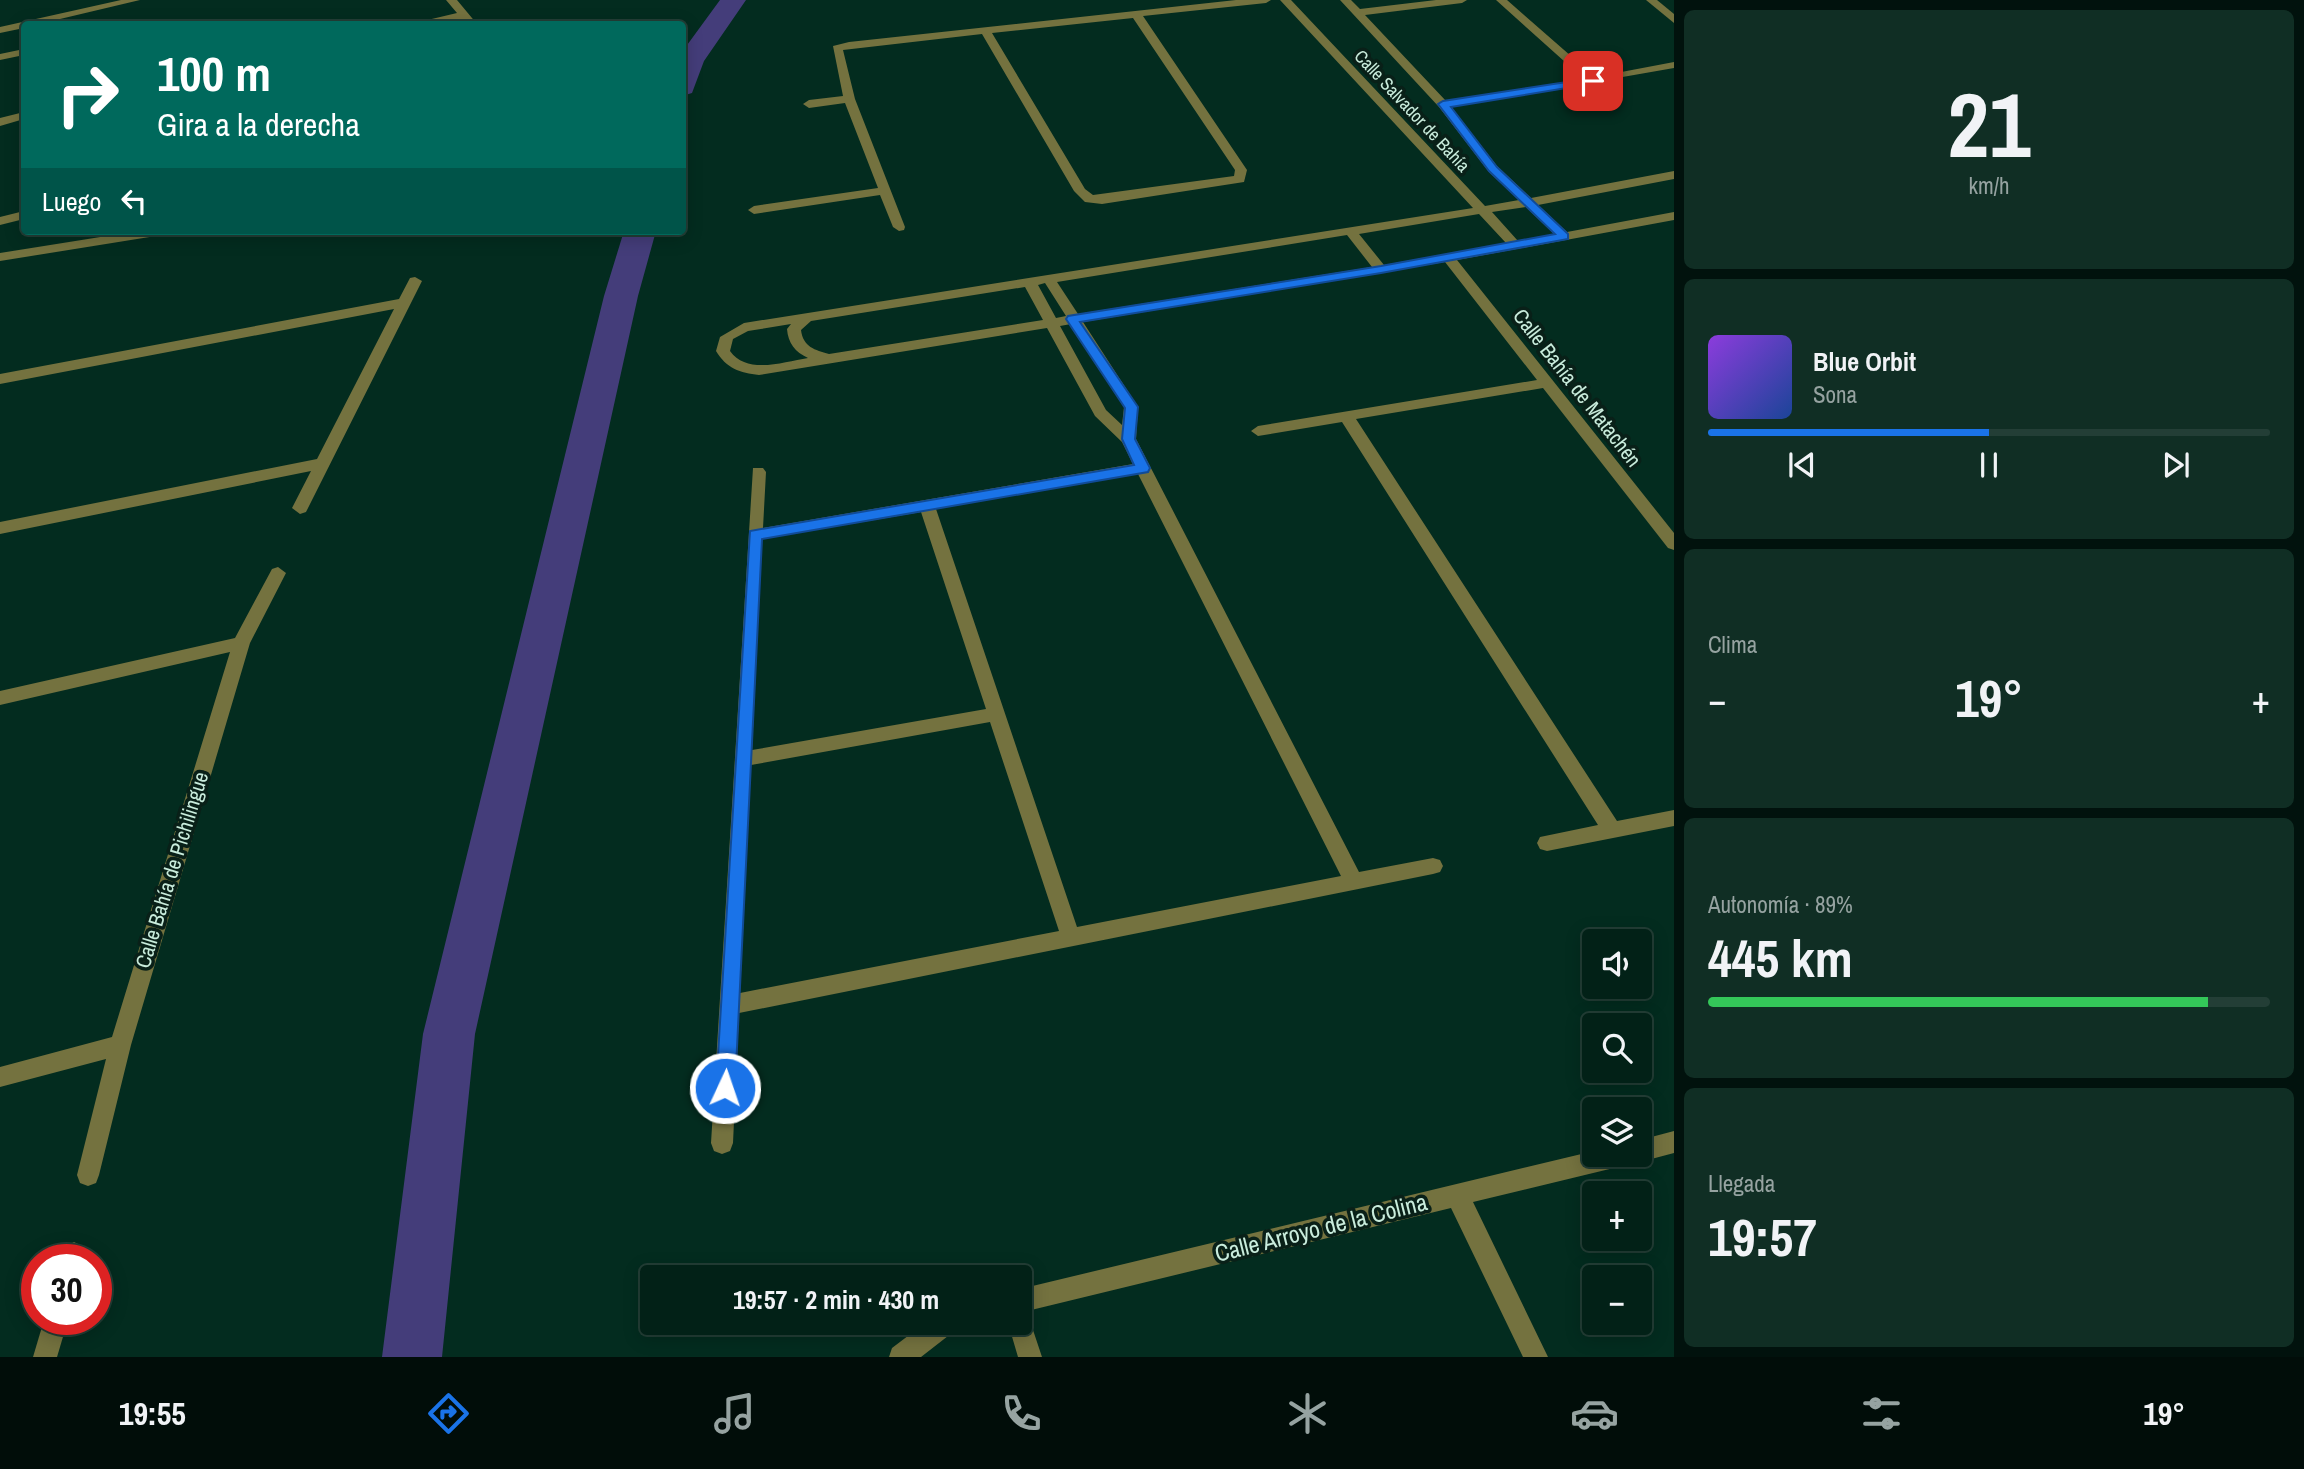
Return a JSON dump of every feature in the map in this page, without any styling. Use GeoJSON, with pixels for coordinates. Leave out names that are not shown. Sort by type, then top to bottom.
{"type":"FeatureCollection","features":[{"type":"Feature","properties":{"kind":"street"},"geometry":{"type":"LineString","coordinates":[[40,21],[135,0]]}},
{"type":"Feature","properties":{"kind":"street"},"geometry":{"type":"LineString","coordinates":[[451,0],[467,20]]}},
{"type":"Feature","properties":{"kind":"street"},"geometry":{"type":"LineString","coordinates":[[899,227],[849,99],[837,48],[1266,0]]}},
{"type":"Feature","properties":{"kind":"street","name":"Calle Salvador de Bahía"},"geometry":{"type":"LineString","coordinates":[[1285,0],[1479,210],[1515,245]]}},
{"type":"Feature","properties":{"kind":"street","name":"Calle Salvador de Bahía"},"geometry":{"type":"LineString","coordinates":[[1345,0],[1443,104],[1493,169],[1564,236]]}},
{"type":"Feature","properties":{"kind":"street"},"geometry":{"type":"LineString","coordinates":[[1357,13],[1462,0]]}},
{"type":"Feature","properties":{"kind":"street"},"geometry":{"type":"LineString","coordinates":[[1501,0],[1593,81]]}},
{"type":"Feature","properties":{"kind":"street"},"geometry":{"type":"LineString","coordinates":[[1651,0],[1674,20]]}},
{"type":"Feature","properties":{"kind":"street"},"geometry":{"type":"LineString","coordinates":[[986,32],[1080,191],[1089,199],[1102,200],[1240,178],[1241,170],[1136,15]]}},
{"type":"Feature","properties":{"kind":"street"},"geometry":{"type":"LineString","coordinates":[[0,30],[21,25]]}},
{"type":"Feature","properties":{"kind":"street"},"geometry":{"type":"LineString","coordinates":[[0,57],[21,53]]}},
{"type":"Feature","properties":{"kind":"street"},"geometry":{"type":"LineString","coordinates":[[1443,104],[1593,81],[1674,65]]}},
{"type":"Feature","properties":{"kind":"street"},"geometry":{"type":"LineString","coordinates":[[809,104],[849,99]]}},
{"type":"Feature","properties":{"kind":"street"},"geometry":{"type":"LineString","coordinates":[[0,122],[21,117]]}},
{"type":"Feature","properties":{"kind":"street"},"geometry":{"type":"LineString","coordinates":[[1674,175],[1527,203],[744,327],[727,337],[723,351],[732,363],[759,370],[1381,270],[1674,216]]}},
{"type":"Feature","properties":{"kind":"street"},"geometry":{"type":"LineString","coordinates":[[754,210],[885,191]]}},
{"type":"Feature","properties":{"kind":"street"},"geometry":{"type":"LineString","coordinates":[[0,221],[21,216]]}},
{"type":"Feature","properties":{"kind":"street"},"geometry":{"type":"LineString","coordinates":[[1350,231],[1381,270]]}},
{"type":"Feature","properties":{"kind":"street"},"geometry":{"type":"LineString","coordinates":[[0,257],[137,235]]}},
{"type":"Feature","properties":{"kind":"street","name":"Calle Bahía de Matachén"},"geometry":{"type":"LineString","coordinates":[[1447,257],[1674,544]]}},
{"type":"Feature","properties":{"kind":"street"},"geometry":{"type":"LineString","coordinates":[[1048,278],[1131,407],[1128,439]]}},
{"type":"Feature","properties":{"kind":"street"},"geometry":{"type":"LineString","coordinates":[[300,508],[415,281]]}},
{"type":"Feature","properties":{"kind":"street"},"geometry":{"type":"LineString","coordinates":[[1029,281],[1100,413],[1128,439],[1354,881]]}},
{"type":"Feature","properties":{"kind":"street"},"geometry":{"type":"LineString","coordinates":[[0,379],[402,303]]}},
{"type":"Feature","properties":{"kind":"street"},"geometry":{"type":"LineString","coordinates":[[808,316],[794,329],[798,346],[819,357],[832,358]]}},
{"type":"Feature","properties":{"kind":"street"},"geometry":{"type":"LineString","coordinates":[[1258,431],[1544,383]]}},
{"type":"Feature","properties":{"kind":"street"},"geometry":{"type":"LineString","coordinates":[[1346,416],[1612,830]]}},
{"type":"Feature","properties":{"kind":"street"},"geometry":{"type":"LineString","coordinates":[[0,528],[324,463]]}},
{"type":"Feature","properties":{"kind":"street"},"geometry":{"type":"LineString","coordinates":[[755,535],[1143,468]]}},
{"type":"Feature","properties":{"kind":"street"},"geometry":{"type":"LineString","coordinates":[[722,1143],[758,472]]}},
{"type":"Feature","properties":{"kind":"street"},"geometry":{"type":"LineString","coordinates":[[928,506],[1071,938]]}},
{"type":"Feature","properties":{"kind":"street","name":"Calle Bahía de Pichilingue"},"geometry":{"type":"LineString","coordinates":[[88,1175],[120,1045],[241,643],[278,573]]}},
{"type":"Feature","properties":{"kind":"street"},"geometry":{"type":"LineString","coordinates":[[0,698],[241,643]]}},
{"type":"Feature","properties":{"kind":"street"},"geometry":{"type":"LineString","coordinates":[[743,759],[997,714]]}},
{"type":"Feature","properties":{"kind":"street"},"geometry":{"type":"LineString","coordinates":[[1547,843],[1674,818]]}},
{"type":"Feature","properties":{"kind":"street"},"geometry":{"type":"LineString","coordinates":[[730,1005],[1433,866]]}},
{"type":"Feature","properties":{"kind":"street"},"geometry":{"type":"LineString","coordinates":[[0,1077],[120,1045]]}},
{"type":"Feature","properties":{"kind":"street"},"geometry":{"type":"LineString","coordinates":[[1652,1148],[1674,1142]]}},
{"type":"Feature","properties":{"kind":"street","name":"Calle Arroyo de la Colina"},"geometry":{"type":"LineString","coordinates":[[1032,1298],[1582,1165]]}},
{"type":"Feature","properties":{"kind":"street"},"geometry":{"type":"LineString","coordinates":[[1457,1195],[1536,1357]]}},
{"type":"Feature","properties":{"kind":"street"},"geometry":{"type":"LineString","coordinates":[[45,1357],[52,1335]]}},
{"type":"Feature","properties":{"kind":"street"},"geometry":{"type":"LineString","coordinates":[[902,1356],[929,1335]]}},
{"type":"Feature","properties":{"kind":"street"},"geometry":{"type":"LineString","coordinates":[[1024,1335],[1030,1357]]}},
{"type":"Feature","properties":{"kind":"waterway"},"geometry":{"type":"LineString","coordinates":[[686,74],[690,61],[733,0]]}},
{"type":"Feature","properties":{"kind":"waterway"},"geometry":{"type":"LineString","coordinates":[[412,1357],[449,1034],[621,296],[639,235]]}},
{"type":"Feature","properties":{"kind":"route"},"geometry":{"type":"LineString","coordinates":[[725,1088],[755,535],[1143,468],[1128,439],[1131,407],[1072,319],[1381,270],[1564,236],[1493,169],[1443,104],[1593,81]]}}]}
